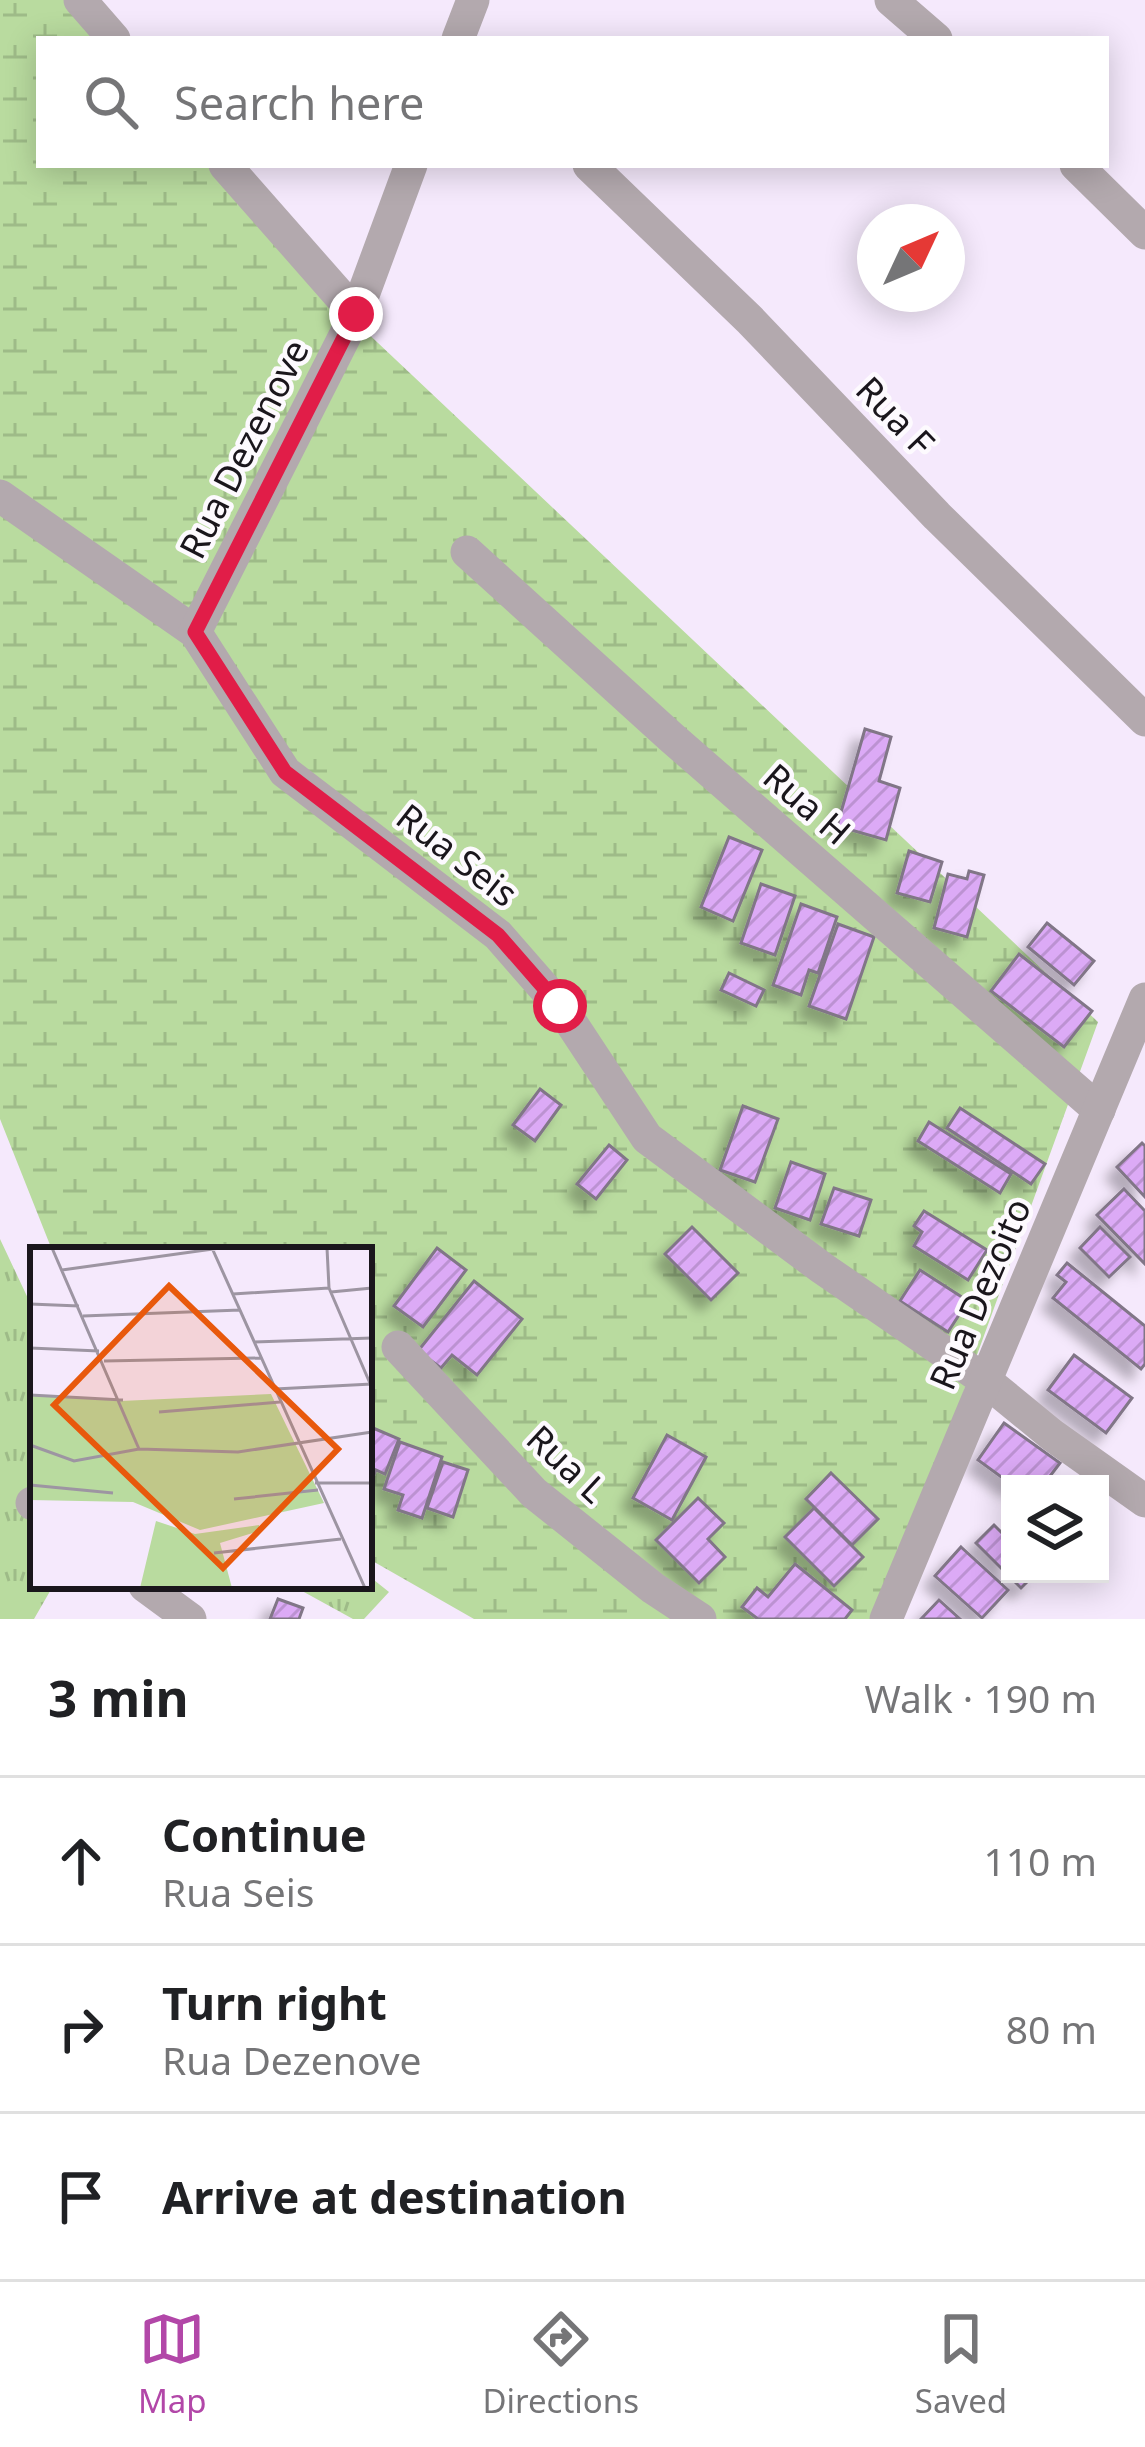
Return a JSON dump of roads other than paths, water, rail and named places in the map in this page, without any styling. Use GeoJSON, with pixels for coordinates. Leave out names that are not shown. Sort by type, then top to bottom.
{"type":"FeatureCollection","features":[{"type":"Feature","properties":{"kind":"street"},"geometry":{"type":"LineString","coordinates":[[80,0],[111,36]]}},
{"type":"Feature","properties":{"kind":"street"},"geometry":{"type":"LineString","coordinates":[[459,36],[473,0]]}},
{"type":"Feature","properties":{"kind":"street"},"geometry":{"type":"LineString","coordinates":[[890,0],[932,36]]}},
{"type":"Feature","properties":{"kind":"street"},"geometry":{"type":"LineString","coordinates":[[228,168],[356,314]]}},
{"type":"Feature","properties":{"kind":"street","name":"Rua Dezenove"},"geometry":{"type":"LineString","coordinates":[[195,632],[356,314],[410,168]]}},
{"type":"Feature","properties":{"kind":"street","name":"Rua F"},"geometry":{"type":"LineString","coordinates":[[593,168],[1145,720]]}},
{"type":"Feature","properties":{"kind":"street"},"geometry":{"type":"LineString","coordinates":[[1079,168],[1145,233]]}},
{"type":"Feature","properties":{"kind":"street","name":"Rua Seis"},"geometry":{"type":"LineString","coordinates":[[0,496],[195,632],[285,772],[498,935],[560,1006],[647,1138],[1145,1501]]}},
{"type":"Feature","properties":{"kind":"street","name":"Rua H"},"geometry":{"type":"LineString","coordinates":[[467,552],[1099,1110]]}},
{"type":"Feature","properties":{"kind":"street","name":"Rua Dezoito"},"geometry":{"type":"LineString","coordinates":[[886,1619],[1142,1014]]}},
{"type":"Feature","properties":{"kind":"street","name":"Rua L"},"geometry":{"type":"LineString","coordinates":[[398,1346],[534,1493],[653,1588],[700,1619]]}},
{"type":"Feature","properties":{"kind":"street"},"geometry":{"type":"LineString","coordinates":[[149,1589],[190,1619]]}}]}
